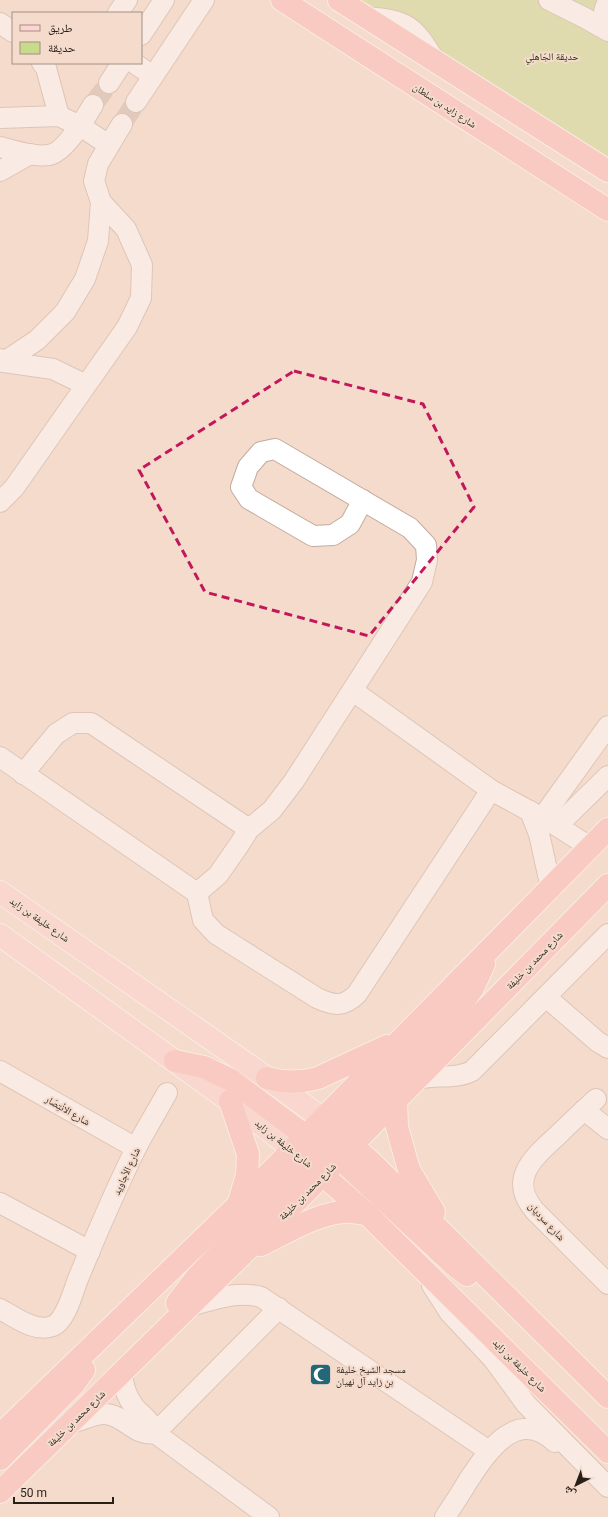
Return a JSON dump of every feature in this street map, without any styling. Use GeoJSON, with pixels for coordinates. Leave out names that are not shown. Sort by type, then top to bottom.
{"type":"FeatureCollection","features":[{"type":"Feature","properties":{"kind":"highway","name":"شارع زايد بن سلطان"},"geometry":{"type":"LineString","coordinates":[[282,0],[608,210]]}},
{"type":"Feature","properties":{"kind":"highway"},"geometry":{"type":"LineString","coordinates":[[339,0],[608,171]]}},
{"type":"Feature","properties":{"kind":"highway","name":"شارع محمد بن خليفة"},"geometry":{"type":"LineString","coordinates":[[0,1492],[244,1253],[323,1150],[322,1119],[608,829]]}},
{"type":"Feature","properties":{"kind":"highway","name":"شارع محمد بن خليفة"},"geometry":{"type":"LineString","coordinates":[[0,1435],[9,1422],[95,1343],[238,1205],[396,1102],[608,885]]}},
{"type":"Feature","properties":{"kind":"highway"},"geometry":{"type":"LineString","coordinates":[[165,1330],[171,1312],[178,1300],[196,1278],[323,1150],[466,998],[479,977],[487,953]]}},
{"type":"Feature","properties":{"kind":"highway"},"geometry":{"type":"LineString","coordinates":[[267,1078],[287,1082],[313,1080],[403,1038]]}},
{"type":"Feature","properties":{"kind":"highway"},"geometry":{"type":"LineString","coordinates":[[175,1061],[204,1068],[231,1080],[323,1150],[464,1273],[488,1287],[502,1291]]}},
{"type":"Feature","properties":{"kind":"highway"},"geometry":{"type":"LineString","coordinates":[[230,1101],[248,1154],[245,1186],[238,1205]]}},
{"type":"Feature","properties":{"kind":"highway"},"geometry":{"type":"LineString","coordinates":[[396,1102],[397,1127],[409,1170],[455,1244]]}},
{"type":"Feature","properties":{"kind":"highway","name":"شارع خليفة بن زايد"},"geometry":{"type":"LineString","coordinates":[[323,1150],[367,1214],[608,1452]]}},
{"type":"Feature","properties":{"kind":"highway","name":"شارع خليفة بن زايد"},"geometry":{"type":"LineString","coordinates":[[323,1150],[455,1244],[608,1397]]}},
{"type":"Feature","properties":{"kind":"highway"},"geometry":{"type":"LineString","coordinates":[[244,1253],[301,1225],[335,1214],[348,1212],[367,1214]]}},
{"type":"Feature","properties":{"kind":"highway"},"geometry":{"type":"LineString","coordinates":[[0,1459],[74,1384],[87,1365],[95,1343]]}},
{"type":"Feature","properties":{"kind":"main road","name":"شارع خليفة بن زايد"},"geometry":{"type":"LineString","coordinates":[[0,892],[267,1078],[322,1119]]}},
{"type":"Feature","properties":{"kind":"main road","name":"شارع خليفة بن زايد"},"geometry":{"type":"LineString","coordinates":[[0,935],[230,1101],[323,1150]]}},
{"type":"Feature","properties":{"kind":"street"},"geometry":{"type":"LineString","coordinates":[[119,12],[127,0]]}},
{"type":"Feature","properties":{"kind":"street"},"geometry":{"type":"LineString","coordinates":[[142,33],[164,0]]}},
{"type":"Feature","properties":{"kind":"street"},"geometry":{"type":"LineString","coordinates":[[136,102],[204,0]]}},
{"type":"Feature","properties":{"kind":"street"},"geometry":{"type":"LineString","coordinates":[[608,1],[603,14],[608,24]]}},
{"type":"Feature","properties":{"kind":"street"},"geometry":{"type":"LineString","coordinates":[[559,2],[608,31]]}},
{"type":"Feature","properties":{"kind":"street"},"geometry":{"type":"LineString","coordinates":[[43,64],[46,68],[59,116]]}},
{"type":"Feature","properties":{"kind":"street"},"geometry":{"type":"LineString","coordinates":[[109,83],[121,64]]}},
{"type":"Feature","properties":{"kind":"street"},"geometry":{"type":"LineString","coordinates":[[135,64],[153,76]]}},
{"type":"Feature","properties":{"kind":"street"},"geometry":{"type":"LineString","coordinates":[[0,147],[30,154],[50,155],[60,150],[80,126],[94,105]]}},
{"type":"Feature","properties":{"kind":"street"},"geometry":{"type":"LineString","coordinates":[[0,118],[59,116],[80,126],[109,145]]}},
{"type":"Feature","properties":{"kind":"street"},"geometry":{"type":"LineString","coordinates":[[2,360],[37,340],[65,312],[85,279],[98,241],[101,202],[94,181],[98,164],[122,124]]}},
{"type":"Feature","properties":{"kind":"street"},"geometry":{"type":"LineString","coordinates":[[0,171],[30,154]]}},
{"type":"Feature","properties":{"kind":"street"},"geometry":{"type":"LineString","coordinates":[[0,502],[14,488],[127,327],[141,298],[142,265],[126,229],[101,202]]}},
{"type":"Feature","properties":{"kind":"street"},"geometry":{"type":"LineString","coordinates":[[2,360],[53,369],[86,385]]}},
{"type":"Feature","properties":{"kind":"street"},"geometry":{"type":"LineString","coordinates":[[197,893],[218,875],[240,845],[249,829],[272,810],[294,781],[422,582],[427,560],[426,545],[410,528],[363,500],[275,450],[261,452],[248,467],[241,487],[249,499],[313,536],[333,535],[350,524],[363,500]]}},
{"type":"Feature","properties":{"kind":"street"},"geometry":{"type":"LineString","coordinates":[[353,691],[492,790],[543,818],[590,847]]}},
{"type":"Feature","properties":{"kind":"street"},"geometry":{"type":"LineString","coordinates":[[23,774],[56,734],[73,723],[91,723],[249,829]]}},
{"type":"Feature","properties":{"kind":"street"},"geometry":{"type":"LineString","coordinates":[[551,888],[538,834],[543,818],[608,726]]}},
{"type":"Feature","properties":{"kind":"street"},"geometry":{"type":"LineString","coordinates":[[0,757],[197,893],[203,920],[216,934],[317,998],[327,1002],[342,1004],[350,1001],[357,994],[492,790]]}},
{"type":"Feature","properties":{"kind":"street"},"geometry":{"type":"LineString","coordinates":[[543,818],[584,799],[608,776]]}},
{"type":"Feature","properties":{"kind":"street"},"geometry":{"type":"LineString","coordinates":[[567,783],[584,799]]}},
{"type":"Feature","properties":{"kind":"street"},"geometry":{"type":"LineString","coordinates":[[418,1079],[434,1076],[456,1077],[472,1071],[608,934]]}},
{"type":"Feature","properties":{"kind":"street"},"geometry":{"type":"LineString","coordinates":[[546,997],[598,1042],[608,1048]]}},
{"type":"Feature","properties":{"kind":"street","name":"شارع الانْتِصَار"},"geometry":{"type":"LineString","coordinates":[[0,1071],[136,1148]]}},
{"type":"Feature","properties":{"kind":"street","name":"شارع الأجاويد"},"geometry":{"type":"LineString","coordinates":[[0,1309],[37,1328],[54,1326],[60,1321],[136,1148],[167,1093]]}},
{"type":"Feature","properties":{"kind":"street","name":"شارع سرديان"},"geometry":{"type":"LineString","coordinates":[[608,1129],[590,1104],[532,1160],[525,1173],[524,1187],[527,1200],[535,1211],[608,1284]]}},
{"type":"Feature","properties":{"kind":"street"},"geometry":{"type":"LineString","coordinates":[[0,1203],[90,1251]]}},
{"type":"Feature","properties":{"kind":"street"},"geometry":{"type":"LineString","coordinates":[[427,1273],[437,1294],[450,1313],[494,1360],[526,1404],[608,1486]]}},
{"type":"Feature","properties":{"kind":"street"},"geometry":{"type":"LineString","coordinates":[[190,1306],[238,1294],[261,1297],[489,1451]]}},
{"type":"Feature","properties":{"kind":"street"},"geometry":{"type":"LineString","coordinates":[[155,1433],[279,1308]]}},
{"type":"Feature","properties":{"kind":"street"},"geometry":{"type":"LineString","coordinates":[[122,1373],[125,1410]]}},
{"type":"Feature","properties":{"kind":"street"},"geometry":{"type":"LineString","coordinates":[[70,1423],[125,1410],[152,1424],[155,1433],[269,1517]]}},
{"type":"Feature","properties":{"kind":"street"},"geometry":{"type":"LineString","coordinates":[[445,1517],[489,1451],[508,1434],[521,1430],[537,1431],[544,1434],[563,1448],[577,1455]]}},
{"type":"Feature","properties":{"kind":"highlighted area"},"geometry":{"type":"Polygon","coordinates":[[[294,371],[423,404],[474,507],[369,636],[205,592],[139,470],[294,371]]]}},
{"type":"Feature","properties":{"kind":"green space","name":"حديقة الجَاهلِي"},"geometry":{"type":"Polygon","coordinates":[[[360,0],[608,0],[608,157],[443,53],[421,33],[388,13],[360,0]]]}},
{"type":"Feature","properties":{"kind":"tunnel"},"geometry":{"type":"LineString","coordinates":[[93,105],[109,83]]}},
{"type":"Feature","properties":{"kind":"tunnel"},"geometry":{"type":"LineString","coordinates":[[122,124],[136,102]]}},
{"type":"Feature","properties":{"kind":"place","name":"مسجد الشيخ خليفة بن زايد آل نهيان"},"geometry":{"type":"Point","coordinates":[320,1375]}}]}
